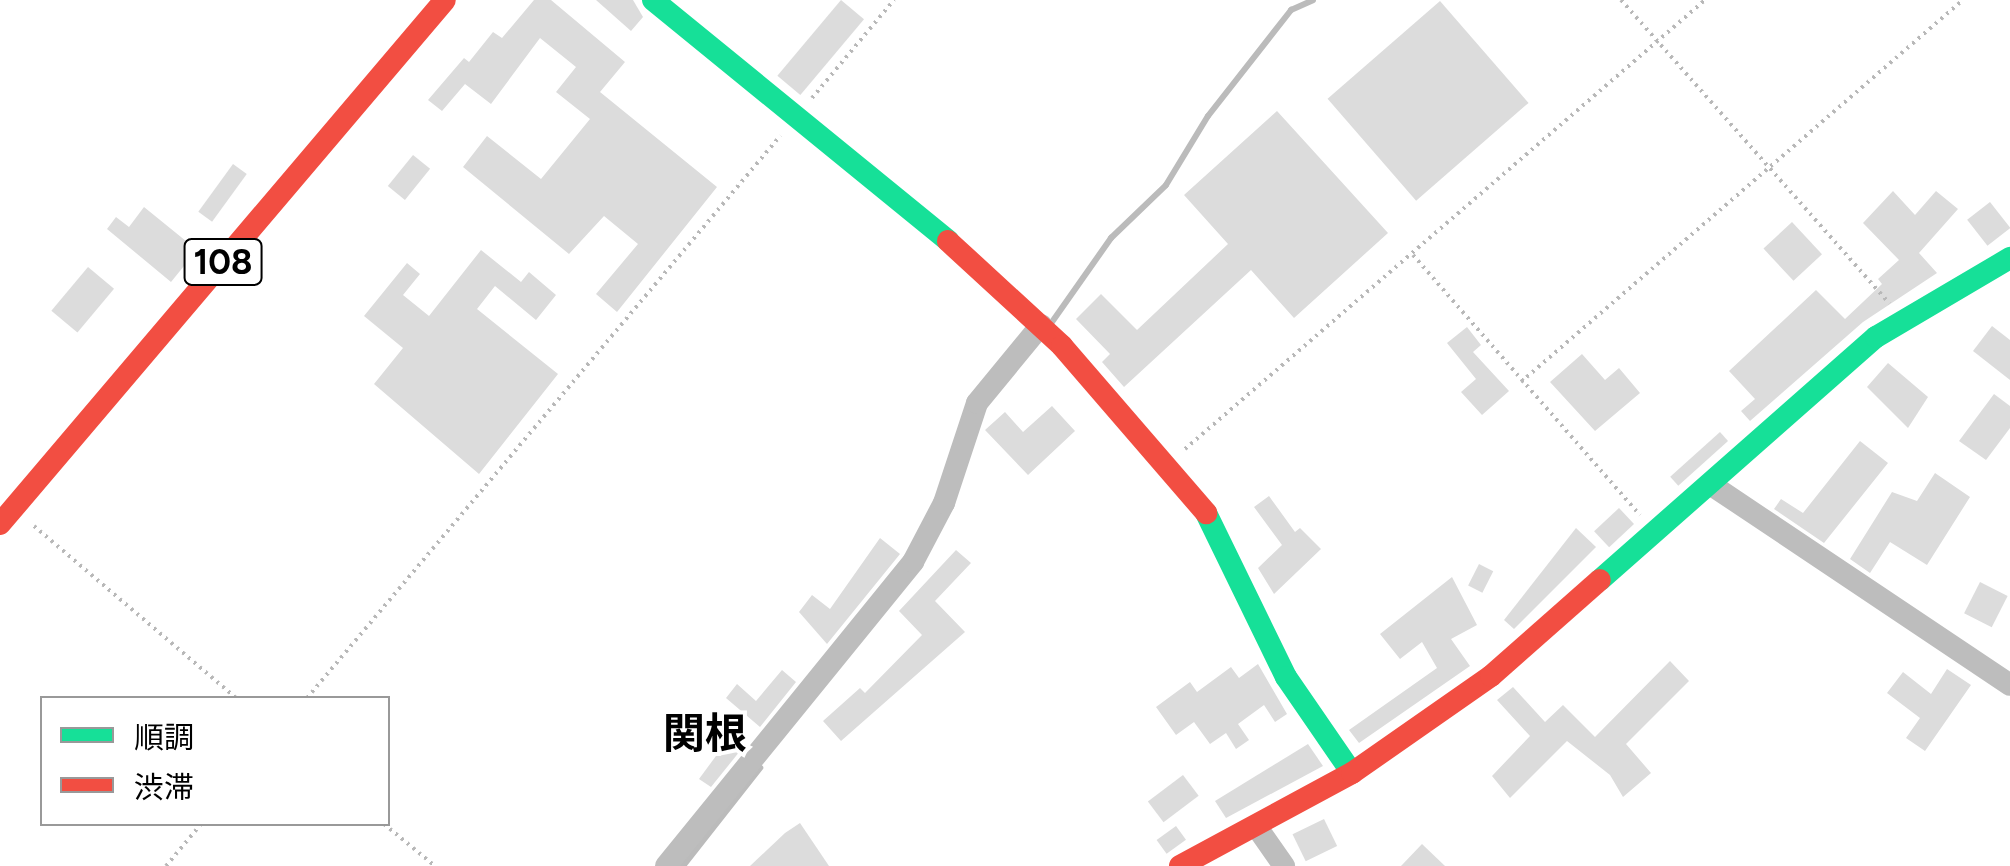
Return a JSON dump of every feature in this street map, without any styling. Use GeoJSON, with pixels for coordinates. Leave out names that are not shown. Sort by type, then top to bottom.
{"type":"FeatureCollection","features":[{"type":"Feature","properties":{"kind":"main road","name":"108"},"geometry":{"type":"LineString","coordinates":[[7,516],[445,0]]}},
{"type":"Feature","properties":{"kind":"main road"},"geometry":{"type":"LineString","coordinates":[[653,0],[1040,325],[1167,465],[1215,523],[1286,677],[1352,773]]}},
{"type":"Feature","properties":{"kind":"main road"},"geometry":{"type":"LineString","coordinates":[[1180,866],[1352,773],[1491,676],[1654,530],[1902,318],[2010,258]]}},
{"type":"Feature","properties":{"kind":"street"},"geometry":{"type":"LineString","coordinates":[[666,866],[913,562],[944,503],[976,403],[1040,325]]}},
{"type":"Feature","properties":{"kind":"street"},"geometry":{"type":"LineString","coordinates":[[1710,484],[2010,685]]}},
{"type":"Feature","properties":{"kind":"street"},"geometry":{"type":"LineString","coordinates":[[1256,826],[1284,866]]}},
{"type":"Feature","properties":{"kind":"path"},"geometry":{"type":"LineString","coordinates":[[308,696],[894,0]]}},
{"type":"Feature","properties":{"kind":"path"},"geometry":{"type":"LineString","coordinates":[[1621,0],[1902,318]]}},
{"type":"Feature","properties":{"kind":"path"},"geometry":{"type":"LineString","coordinates":[[1167,465],[1705,0]]}},
{"type":"Feature","properties":{"kind":"path"},"geometry":{"type":"LineString","coordinates":[[1522,382],[1963,0]]}},
{"type":"Feature","properties":{"kind":"path"},"geometry":{"type":"LineString","coordinates":[[1413,254],[1654,530]]}},
{"type":"Feature","properties":{"kind":"path"},"geometry":{"type":"LineString","coordinates":[[7,516],[233,696]]}},
{"type":"Feature","properties":{"kind":"path"},"geometry":{"type":"LineString","coordinates":[[166,866],[200,826]]}},
{"type":"Feature","properties":{"kind":"path"},"geometry":{"type":"LineString","coordinates":[[386,826],[435,866]]}},
{"type":"Feature","properties":{"kind":"building"},"geometry":{"type":"Polygon","coordinates":[[[534,0],[551,0],[625,62],[600,92],[717,187],[617,312],[596,294],[638,244],[604,216],[569,254],[463,167],[487,136],[541,179],[590,119],[556,92],[576,67],[540,38],[491,104],[465,84],[442,111],[428,100],[464,58],[469,62],[493,32],[502,38],[534,0]]]}},
{"type":"Feature","properties":{"kind":"building"},"geometry":{"type":"Polygon","coordinates":[[[596,0],[633,0],[643,17],[631,31],[596,0]]]}},
{"type":"Feature","properties":{"kind":"building"},"geometry":{"type":"Polygon","coordinates":[[[841,0],[864,19],[800,95],[777,76],[841,0]]]}},
{"type":"Feature","properties":{"kind":"building"},"geometry":{"type":"Polygon","coordinates":[[[1440,1],[1529,103],[1416,201],[1328,99],[1440,1]]]}},
{"type":"Feature","properties":{"kind":"building"},"geometry":{"type":"Polygon","coordinates":[[[1277,111],[1388,233],[1294,318],[1251,270],[1124,387],[1102,362],[1110,354],[1076,319],[1101,294],[1137,330],[1228,244],[1184,195],[1277,111]]]}},
{"type":"Feature","properties":{"kind":"building"},"geometry":{"type":"Polygon","coordinates":[[[413,155],[430,169],[405,200],[388,186],[413,155]]]}},
{"type":"Feature","properties":{"kind":"building"},"geometry":{"type":"Polygon","coordinates":[[[233,164],[247,174],[212,222],[198,212],[233,164]]]}},
{"type":"Feature","properties":{"kind":"building"},"geometry":{"type":"Polygon","coordinates":[[[1893,191],[1915,215],[1936,191],[1958,209],[1919,253],[1937,273],[1863,322],[1750,421],[1741,411],[1755,399],[1729,371],[1816,290],[1845,319],[1882,284],[1878,279],[1899,260],[1863,223],[1893,191]]]}},
{"type":"Feature","properties":{"kind":"building"},"geometry":{"type":"Polygon","coordinates":[[[1990,202],[2010,228],[1987,246],[1967,220],[1990,202]]]}},
{"type":"Feature","properties":{"kind":"building"},"geometry":{"type":"Polygon","coordinates":[[[144,207],[197,250],[171,282],[107,229],[116,217],[129,227],[144,207]]]}},
{"type":"Feature","properties":{"kind":"building"},"geometry":{"type":"Polygon","coordinates":[[[1792,222],[1822,254],[1793,281],[1763,249],[1792,222]]]}},
{"type":"Feature","properties":{"kind":"building"},"geometry":{"type":"Polygon","coordinates":[[[481,250],[521,282],[529,272],[556,295],[536,320],[495,286],[477,309],[558,374],[479,474],[374,384],[403,348],[364,316],[407,263],[420,274],[403,295],[429,316],[481,250]]]}},
{"type":"Feature","properties":{"kind":"building"},"geometry":{"type":"Polygon","coordinates":[[[88,267],[114,289],[77,333],[51,311],[88,267]]]}},
{"type":"Feature","properties":{"kind":"building"},"geometry":{"type":"Polygon","coordinates":[[[1992,326],[2010,340],[2010,380],[1973,351],[1992,326]]]}},
{"type":"Feature","properties":{"kind":"building"},"geometry":{"type":"Polygon","coordinates":[[[1467,327],[1481,345],[1473,352],[1509,391],[1482,415],[1461,392],[1476,379],[1447,343],[1467,327]]]}},
{"type":"Feature","properties":{"kind":"building"},"geometry":{"type":"Polygon","coordinates":[[[1582,354],[1605,380],[1619,368],[1640,393],[1595,431],[1550,382],[1582,354]]]}},
{"type":"Feature","properties":{"kind":"building"},"geometry":{"type":"Polygon","coordinates":[[[1888,363],[1928,397],[1908,428],[1867,387],[1888,363]]]}},
{"type":"Feature","properties":{"kind":"building"},"geometry":{"type":"Polygon","coordinates":[[[1994,394],[2010,406],[2010,428],[1986,460],[1959,441],[1994,394]]]}},
{"type":"Feature","properties":{"kind":"building"},"geometry":{"type":"Polygon","coordinates":[[[1052,406],[1075,431],[1028,475],[985,430],[1005,412],[1023,432],[1052,406]]]}},
{"type":"Feature","properties":{"kind":"building"},"geometry":{"type":"Polygon","coordinates":[[[1720,432],[1728,441],[1678,486],[1670,477],[1720,432]]]}},
{"type":"Feature","properties":{"kind":"building"},"geometry":{"type":"Polygon","coordinates":[[[1860,441],[1888,463],[1824,543],[1774,509],[1781,499],[1803,513],[1860,441]]]}},
{"type":"Feature","properties":{"kind":"building"},"geometry":{"type":"Polygon","coordinates":[[[1935,473],[1970,497],[1927,565],[1890,542],[1870,573],[1850,559],[1892,492],[1917,501],[1935,473]]]}},
{"type":"Feature","properties":{"kind":"building"},"geometry":{"type":"Polygon","coordinates":[[[1269,496],[1295,532],[1300,528],[1321,549],[1274,594],[1258,568],[1282,545],[1254,507],[1269,496]]]}},
{"type":"Feature","properties":{"kind":"building"},"geometry":{"type":"Polygon","coordinates":[[[1619,508],[1634,524],[1609,547],[1594,531],[1619,508]]]}},
{"type":"Feature","properties":{"kind":"building"},"geometry":{"type":"Polygon","coordinates":[[[1576,528],[1596,547],[1514,629],[1504,620],[1576,528]]]}},
{"type":"Feature","properties":{"kind":"building"},"geometry":{"type":"Polygon","coordinates":[[[880,538],[900,554],[827,644],[799,612],[812,595],[830,609],[880,538]]]}},
{"type":"Feature","properties":{"kind":"building"},"geometry":{"type":"Polygon","coordinates":[[[956,550],[971,563],[935,601],[965,632],[841,741],[823,721],[860,688],[865,693],[922,635],[899,611],[956,550]]]}},
{"type":"Feature","properties":{"kind":"building"},"geometry":{"type":"Polygon","coordinates":[[[1479,564],[1493,571],[1482,593],[1468,585],[1479,564]]]}},
{"type":"Feature","properties":{"kind":"building"},"geometry":{"type":"Polygon","coordinates":[[[1452,577],[1477,625],[1451,639],[1470,666],[1359,743],[1349,730],[1437,668],[1422,642],[1400,659],[1380,634],[1452,577]]]}},
{"type":"Feature","properties":{"kind":"building"},"geometry":{"type":"Polygon","coordinates":[[[1980,582],[2008,596],[1992,627],[1964,613],[1980,582]]]}},
{"type":"Feature","properties":{"kind":"building"},"geometry":{"type":"Polygon","coordinates":[[[1670,661],[1689,681],[1626,744],[1651,773],[1623,797],[1610,775],[1567,741],[1510,798],[1492,776],[1530,736],[1497,700],[1513,687],[1545,722],[1563,705],[1595,737],[1670,661]]]}},
{"type":"Feature","properties":{"kind":"building"},"geometry":{"type":"Polygon","coordinates":[[[1258,664],[1287,714],[1275,722],[1264,705],[1238,724],[1249,740],[1236,749],[1226,733],[1210,744],[1194,722],[1176,735],[1156,707],[1190,682],[1197,692],[1231,667],[1239,678],[1258,664]]]}},
{"type":"Feature","properties":{"kind":"building"},"geometry":{"type":"Polygon","coordinates":[[[1947,669],[1971,685],[1925,751],[1906,738],[1920,718],[1887,693],[1903,672],[1931,694],[1947,669]]]}},
{"type":"Feature","properties":{"kind":"building"},"geometry":{"type":"Polygon","coordinates":[[[782,670],[796,682],[760,727],[726,698],[737,684],[756,701],[782,670]]]}},
{"type":"Feature","properties":{"kind":"building"},"geometry":{"type":"Polygon","coordinates":[[[727,741],[740,751],[711,787],[699,779],[727,741]]]}},
{"type":"Feature","properties":{"kind":"building"},"geometry":{"type":"Polygon","coordinates":[[[1308,744],[1323,766],[1226,818],[1215,801],[1308,744]]]}},
{"type":"Feature","properties":{"kind":"building"},"geometry":{"type":"Polygon","coordinates":[[[1183,775],[1199,796],[1164,822],[1148,801],[1183,775]]]}},
{"type":"Feature","properties":{"kind":"building"},"geometry":{"type":"Polygon","coordinates":[[[1324,819],[1337,846],[1306,861],[1293,834],[1324,819]]]}},
{"type":"Feature","properties":{"kind":"building"},"geometry":{"type":"Polygon","coordinates":[[[800,823],[829,866],[750,866],[785,833],[800,823]]]}},
{"type":"Feature","properties":{"kind":"building"},"geometry":{"type":"Polygon","coordinates":[[[1176,826],[1186,840],[1167,854],[1157,840],[1176,826]]]}},
{"type":"Feature","properties":{"kind":"building"},"geometry":{"type":"Polygon","coordinates":[[[1422,844],[1445,866],[1401,866],[1422,844]]]}},
{"type":"Feature","properties":{"kind":"waterway"},"geometry":{"type":"LineString","coordinates":[[1052,322],[1111,238],[1166,185],[1208,116],[1291,10],[1313,0]]}},
{"type":"Feature","properties":{"kind":"waterway"},"geometry":{"type":"LineString","coordinates":[[683,866],[760,768]]}},
{"type":"Feature","properties":{"kind":"traffic: fast"},"geometry":{"type":"LineString","coordinates":[[653,0],[948,241]]}},
{"type":"Feature","properties":{"kind":"traffic: fast"},"geometry":{"type":"LineString","coordinates":[[1600,580],[1876,337],[2010,258]]}},
{"type":"Feature","properties":{"kind":"traffic: fast"},"geometry":{"type":"LineString","coordinates":[[1206,513],[1286,677],[1352,773]]}},
{"type":"Feature","properties":{"kind":"traffic: jam"},"geometry":{"type":"LineString","coordinates":[[0,524],[445,0]]}},
{"type":"Feature","properties":{"kind":"traffic: jam"},"geometry":{"type":"LineString","coordinates":[[948,241],[1062,346],[1206,513]]}},
{"type":"Feature","properties":{"kind":"traffic: jam"},"geometry":{"type":"LineString","coordinates":[[1180,866],[1352,773],[1491,676],[1600,580]]}},
{"type":"Feature","properties":{"kind":"district","name":"関根"},"geometry":{"type":"Point","coordinates":[705,734]}}]}
